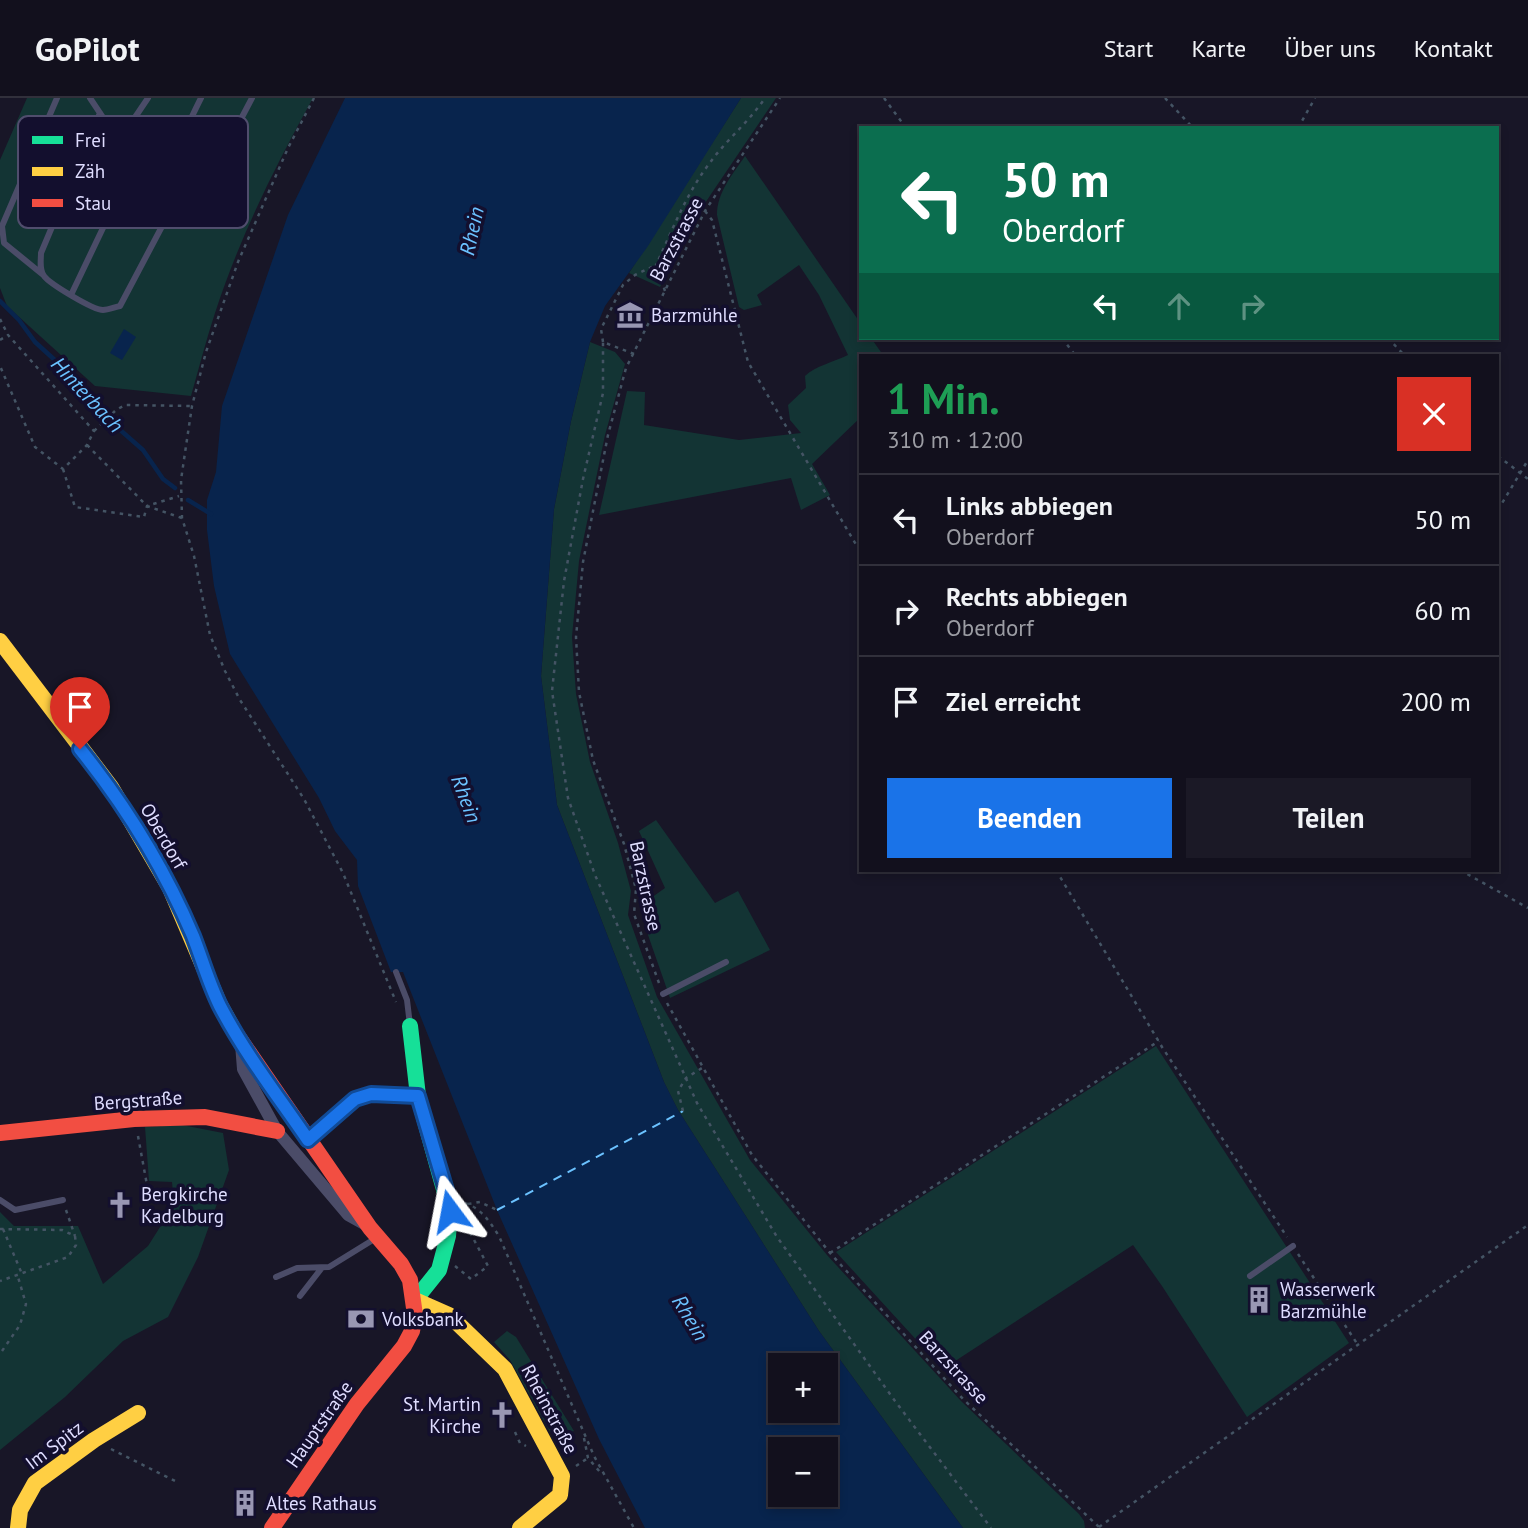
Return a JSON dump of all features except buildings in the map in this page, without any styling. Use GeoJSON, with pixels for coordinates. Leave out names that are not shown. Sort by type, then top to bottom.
{"type":"FeatureCollection","features":[{"type":"Feature","properties":{"kind":"main road","name":"Oberdorf"},"geometry":{"type":"LineString","coordinates":[[0,641],[111,787],[170,888],[219,1003],[241,1043],[373,1232],[401,1264],[410,1280],[415,1300],[414,1324],[404,1346]]}},
{"type":"Feature","properties":{"kind":"main road","name":"Oberdorf"},"geometry":{"type":"LineString","coordinates":[[410,1027],[418,1096],[449,1204],[448,1237],[439,1270],[415,1300]]}},
{"type":"Feature","properties":{"kind":"main road","name":"Bergstraße"},"geometry":{"type":"LineString","coordinates":[[0,1133],[134,1119],[205,1117],[277,1131]]}},
{"type":"Feature","properties":{"kind":"main road","name":"Rheinstraße"},"geometry":{"type":"LineString","coordinates":[[415,1300],[449,1315],[505,1369],[562,1476],[560,1495],[531,1525]]}},
{"type":"Feature","properties":{"kind":"main road","name":"Hauptstraße"},"geometry":{"type":"LineString","coordinates":[[272,1528],[357,1404],[404,1346]]}},
{"type":"Feature","properties":{"kind":"main road","name":"Im Spitz"},"geometry":{"type":"LineString","coordinates":[[18,1528],[20,1510],[35,1483],[94,1440],[138,1413]]}},
{"type":"Feature","properties":{"kind":"street"},"geometry":{"type":"LineString","coordinates":[[241,1043],[243,1069],[277,1131],[348,1215],[373,1232]]}},
{"type":"Feature","properties":{"kind":"street"},"geometry":{"type":"LineString","coordinates":[[308,1140],[355,1099],[371,1094],[418,1096]]}},
{"type":"Feature","properties":{"kind":"lane"},"geometry":{"type":"LineString","coordinates":[[49,116],[57,98]]}},
{"type":"Feature","properties":{"kind":"lane"},"geometry":{"type":"LineString","coordinates":[[136,116],[148,98]]}},
{"type":"Feature","properties":{"kind":"lane"},"geometry":{"type":"LineString","coordinates":[[191,116],[201,98]]}},
{"type":"Feature","properties":{"kind":"lane"},"geometry":{"type":"LineString","coordinates":[[243,116],[252,98]]}},
{"type":"Feature","properties":{"kind":"lane"},"geometry":{"type":"LineString","coordinates":[[93,99],[102,116]]}},
{"type":"Feature","properties":{"kind":"lane"},"geometry":{"type":"LineString","coordinates":[[18,189],[2,226],[4,243],[44,276],[91,307],[103,310],[120,306],[161,228]]}},
{"type":"Feature","properties":{"kind":"lane"},"geometry":{"type":"LineString","coordinates":[[44,276],[41,253],[52,228]]}},
{"type":"Feature","properties":{"kind":"lane"},"geometry":{"type":"LineString","coordinates":[[71,295],[103,228]]}},
{"type":"Feature","properties":{"kind":"lane"},"geometry":{"type":"LineString","coordinates":[[663,994],[726,962]]}},
{"type":"Feature","properties":{"kind":"lane"},"geometry":{"type":"LineString","coordinates":[[396,972],[407,1000],[410,1027]]}},
{"type":"Feature","properties":{"kind":"lane"},"geometry":{"type":"LineString","coordinates":[[0,1200],[15,1210],[63,1200]]}},
{"type":"Feature","properties":{"kind":"lane"},"geometry":{"type":"LineString","coordinates":[[276,1277],[298,1268],[321,1269],[341,1260],[373,1232]]}},
{"type":"Feature","properties":{"kind":"lane"},"geometry":{"type":"LineString","coordinates":[[1250,1276],[1293,1246]]}},
{"type":"Feature","properties":{"kind":"lane"},"geometry":{"type":"LineString","coordinates":[[300,1296],[321,1269]]}},
{"type":"Feature","properties":{"kind":"path"},"geometry":{"type":"LineString","coordinates":[[314,98],[288,148],[238,262],[214,326],[192,406],[181,495],[182,518],[194,556],[210,635],[225,671],[240,701],[304,799],[343,873],[366,924],[390,993],[397,1004]]}},
{"type":"Feature","properties":{"kind":"path"},"geometry":{"type":"LineString","coordinates":[[765,98],[707,166],[687,200],[656,265],[622,285],[601,328],[603,393],[583,479],[564,581],[552,691],[568,798],[595,875],[697,1103],[778,1237],[895,1401],[991,1528]]}},
{"type":"Feature","properties":{"kind":"path","name":"Barzstrasse"},"geometry":{"type":"LineString","coordinates":[[780,98],[705,211],[626,368],[605,448],[583,562],[576,637],[579,692],[593,760],[624,844],[636,889],[634,914],[663,994],[752,1156],[830,1253],[963,1399],[1098,1528]]}},
{"type":"Feature","properties":{"kind":"path"},"geometry":{"type":"LineString","coordinates":[[884,98],[905,126]]}},
{"type":"Feature","properties":{"kind":"path"},"geometry":{"type":"LineString","coordinates":[[1165,98],[1191,126]]}},
{"type":"Feature","properties":{"kind":"path"},"geometry":{"type":"LineString","coordinates":[[1299,126],[1315,98]]}},
{"type":"Feature","properties":{"kind":"path"},"geometry":{"type":"LineString","coordinates":[[705,211],[712,220],[748,362],[859,550]]}},
{"type":"Feature","properties":{"kind":"path"},"geometry":{"type":"LineString","coordinates":[[656,265],[665,291]]}},
{"type":"Feature","properties":{"kind":"path"},"geometry":{"type":"LineString","coordinates":[[0,319],[8,335],[94,431]]}},
{"type":"Feature","properties":{"kind":"path"},"geometry":{"type":"LineString","coordinates":[[0,340],[8,335]]}},
{"type":"Feature","properties":{"kind":"path"},"geometry":{"type":"LineString","coordinates":[[1064,340],[1074,354]]}},
{"type":"Feature","properties":{"kind":"path"},"geometry":{"type":"LineString","coordinates":[[1390,340],[1403,354]]}},
{"type":"Feature","properties":{"kind":"path"},"geometry":{"type":"LineString","coordinates":[[603,342],[634,354]]}},
{"type":"Feature","properties":{"kind":"path"},"geometry":{"type":"LineString","coordinates":[[0,366],[35,447],[63,469],[75,507],[144,517],[147,506]]}},
{"type":"Feature","properties":{"kind":"path"},"geometry":{"type":"LineString","coordinates":[[63,469],[87,445],[94,431],[125,405],[192,406]]}},
{"type":"Feature","properties":{"kind":"path"},"geometry":{"type":"LineString","coordinates":[[87,445],[147,506],[182,518]]}},
{"type":"Feature","properties":{"kind":"path"},"geometry":{"type":"LineString","coordinates":[[1499,457],[1528,479]]}},
{"type":"Feature","properties":{"kind":"path"},"geometry":{"type":"LineString","coordinates":[[1499,508],[1528,460]]}},
{"type":"Feature","properties":{"kind":"path"},"geometry":{"type":"LineString","coordinates":[[147,506],[181,495]]}},
{"type":"Feature","properties":{"kind":"path"},"geometry":{"type":"LineString","coordinates":[[1057,872],[1159,1041],[1358,1345]]}},
{"type":"Feature","properties":{"kind":"path"},"geometry":{"type":"LineString","coordinates":[[1464,872],[1528,908]]}},
{"type":"Feature","properties":{"kind":"path"},"geometry":{"type":"LineString","coordinates":[[830,1253],[1159,1041]]}},
{"type":"Feature","properties":{"kind":"path"},"geometry":{"type":"LineString","coordinates":[[683,1111],[678,1091],[686,1078],[703,1068]]}},
{"type":"Feature","properties":{"kind":"path"},"geometry":{"type":"LineString","coordinates":[[134,1119],[149,1196],[142,1200]]}},
{"type":"Feature","properties":{"kind":"path"},"geometry":{"type":"LineString","coordinates":[[0,1281],[68,1257],[76,1245],[63,1200]]}},
{"type":"Feature","properties":{"kind":"path"},"geometry":{"type":"LineString","coordinates":[[449,1204],[480,1202],[497,1210]]}},
{"type":"Feature","properties":{"kind":"path"},"geometry":{"type":"LineString","coordinates":[[449,1204],[460,1214],[488,1266],[471,1279],[452,1264]]}},
{"type":"Feature","properties":{"kind":"path"},"geometry":{"type":"LineString","coordinates":[[468,1204],[477,1208],[487,1218],[499,1236],[583,1432],[634,1528]]}},
{"type":"Feature","properties":{"kind":"path"},"geometry":{"type":"LineString","coordinates":[[1098,1528],[1528,1225]]}},
{"type":"Feature","properties":{"kind":"path"},"geometry":{"type":"LineString","coordinates":[[22,1274],[2,1229],[62,1230],[75,1236]]}},
{"type":"Feature","properties":{"kind":"path"},"geometry":{"type":"LineString","coordinates":[[2,1351],[20,1325],[26,1304],[18,1278]]}},
{"type":"Feature","properties":{"kind":"path"},"geometry":{"type":"LineString","coordinates":[[515,1432],[520,1443],[526,1446]]}},
{"type":"Feature","properties":{"kind":"path"},"geometry":{"type":"LineString","coordinates":[[94,1440],[177,1482]]}},
{"type":"Feature","properties":{"kind":"green space"},"geometry":{"type":"Polygon","coordinates":[[[27,98],[313,98],[248,228],[248,116],[19,116],[27,98]]]}},
{"type":"Feature","properties":{"kind":"green space"},"geometry":{"type":"Polygon","coordinates":[[[741,98],[776,98],[701,209],[660,287],[629,273],[741,98]]]}},
{"type":"Feature","properties":{"kind":"green space"},"geometry":{"type":"Polygon","coordinates":[[[18,119],[18,228],[248,228],[212,323],[191,396],[95,386],[7,306],[0,288],[0,160],[18,119]]]}},
{"type":"Feature","properties":{"kind":"green space"},"geometry":{"type":"Polygon","coordinates":[[[745,156],[859,321],[859,340],[872,340],[882,354],[859,354],[859,419],[812,464],[830,495],[801,510],[791,478],[599,515],[627,391],[645,392],[644,425],[739,440],[801,433],[790,420],[788,405],[806,388],[805,376],[848,355],[819,295],[799,265],[757,295],[762,305],[744,310],[739,307],[717,215],[720,199],[745,156]]]}},
{"type":"Feature","properties":{"kind":"green space"},"geometry":{"type":"Polygon","coordinates":[[[590,342],[615,352],[625,364],[605,435],[579,561],[572,637],[576,694],[590,762],[618,843],[631,891],[628,915],[657,997],[750,1160],[827,1255],[961,1401],[1079,1514],[1085,1528],[963,1528],[838,1357],[838,1353],[835,1353],[819,1331],[678,1110],[664,1082],[557,805],[541,676],[554,509],[590,342]]]}},
{"type":"Feature","properties":{"kind":"green space"},"geometry":{"type":"Polygon","coordinates":[[[656,820],[715,903],[738,891],[770,950],[670,998],[648,935],[644,903],[665,888],[639,831],[656,820]]]}},
{"type":"Feature","properties":{"kind":"green space"},"geometry":{"type":"Polygon","coordinates":[[[1156,1046],[1349,1343],[1247,1417],[1133,1245],[943,1369],[836,1252],[1156,1046]]]}},
{"type":"Feature","properties":{"kind":"green space"},"geometry":{"type":"Polygon","coordinates":[[[182,1125],[223,1133],[229,1170],[198,1257],[168,1317],[123,1341],[65,1397],[0,1450],[0,1212],[14,1226],[78,1226],[103,1284],[148,1246],[174,1205],[172,1182],[149,1181],[145,1127],[182,1125]]]}},
{"type":"Feature","properties":{"kind":"green space"},"geometry":{"type":"Polygon","coordinates":[[[507,1331],[516,1337],[574,1431],[558,1439],[556,1432],[550,1432],[510,1360],[494,1342],[507,1331]]]}},
{"type":"Feature","properties":{"kind":"water","name":"Rhein"},"geometry":{"type":"Polygon","coordinates":[[[345,98],[741,98],[648,246],[605,306],[590,342],[554,509],[541,676],[557,805],[664,1082],[678,1110],[835,1353],[768,1353],[768,1423],[838,1423],[838,1357],[963,1528],[645,1528],[599,1439],[497,1210],[403,972],[391,972],[358,886],[357,860],[335,831],[319,798],[230,654],[214,586],[207,530],[207,500],[216,472],[222,406],[288,215],[345,98]]]}},
{"type":"Feature","properties":{"kind":"water"},"geometry":{"type":"Polygon","coordinates":[[[124,329],[136,337],[122,360],[110,353],[124,329]]]}},
{"type":"Feature","properties":{"kind":"waterway","name":"Hinterbach"},"geometry":{"type":"LineString","coordinates":[[0,301],[19,320],[35,342],[68,372],[102,414],[143,450],[163,479],[175,488]]}},
{"type":"Feature","properties":{"kind":"waterway","name":"Hinterbach"},"geometry":{"type":"LineString","coordinates":[[188,500],[211,514]]}},
{"type":"Feature","properties":{"kind":"ferry route"},"geometry":{"type":"LineString","coordinates":[[497,1210],[683,1111]]}},
{"type":"Feature","properties":{"kind":"traffic: fast"},"geometry":{"type":"LineString","coordinates":[[410,1026],[418,1096],[450,1211],[448,1236],[439,1270],[415,1300]]}},
{"type":"Feature","properties":{"kind":"traffic: slow"},"geometry":{"type":"LineString","coordinates":[[0,641],[111,787],[170,888],[219,1003],[235,1032]]}},
{"type":"Feature","properties":{"kind":"traffic: slow"},"geometry":{"type":"LineString","coordinates":[[415,1300],[449,1315],[505,1369],[562,1476],[560,1495],[520,1528]]}},
{"type":"Feature","properties":{"kind":"traffic: slow"},"geometry":{"type":"LineString","coordinates":[[18,1528],[20,1510],[35,1483],[94,1440],[138,1413]]}},
{"type":"Feature","properties":{"kind":"traffic: jam"},"geometry":{"type":"LineString","coordinates":[[235,1032],[370,1228],[401,1264],[410,1280],[415,1315],[412,1331],[404,1346],[357,1404],[272,1528]]}},
{"type":"Feature","properties":{"kind":"traffic: jam"},"geometry":{"type":"LineString","coordinates":[[0,1133],[134,1119],[205,1117],[277,1131]]}},
{"type":"Feature","properties":{"kind":"place","name":"Barzmühle"},"geometry":{"type":"Point","coordinates":[630,315]}},
{"type":"Feature","properties":{"kind":"place","name":"Bergkirche Kadelburg"},"geometry":{"type":"Point","coordinates":[120,1205]}},
{"type":"Feature","properties":{"kind":"place","name":"Wasserwerk Barzmühle"},"geometry":{"type":"Point","coordinates":[1259,1300]}},
{"type":"Feature","properties":{"kind":"place","name":"Volksbank"},"geometry":{"type":"Point","coordinates":[361,1319]}},
{"type":"Feature","properties":{"kind":"place","name":"St. Martin Kirche"},"geometry":{"type":"Point","coordinates":[502,1415]}},
{"type":"Feature","properties":{"kind":"place","name":"Altes Rathaus"},"geometry":{"type":"Point","coordinates":[245,1503]}},
{"type":"Feature","properties":{"kind":"route"},"geometry":{"type":"LineString","coordinates":[[80,749],[111,787],[170,888],[219,1003],[241,1043],[308,1140],[355,1099],[371,1094],[418,1096],[450,1211]]}}]}
